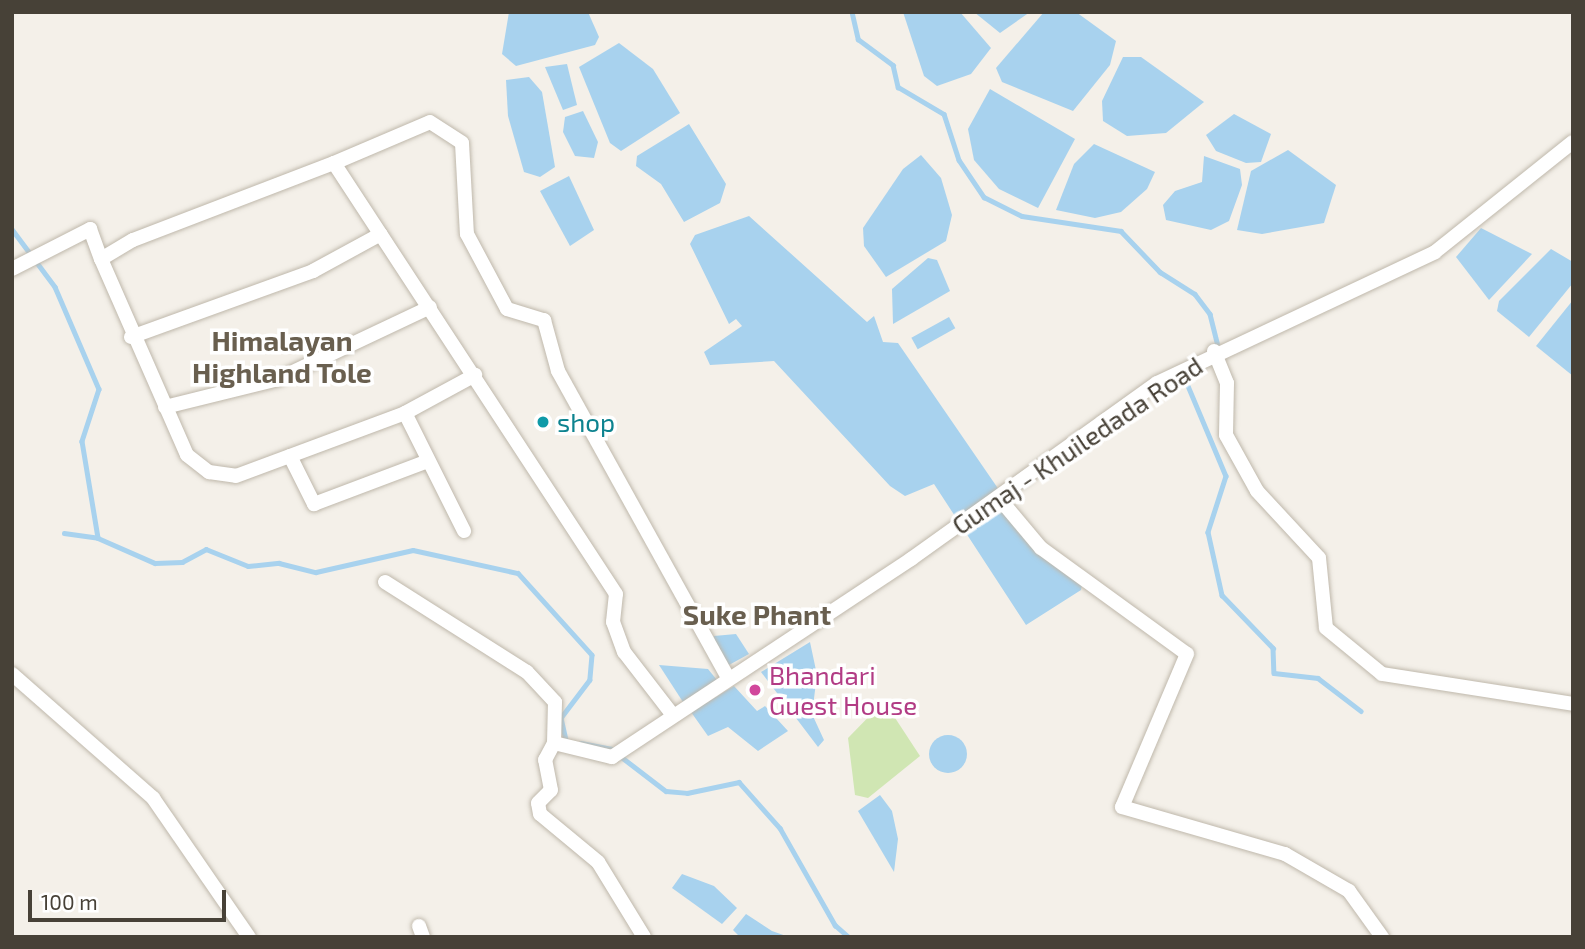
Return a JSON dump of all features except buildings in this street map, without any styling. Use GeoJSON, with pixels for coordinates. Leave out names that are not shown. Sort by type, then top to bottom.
{"type":"FeatureCollection","features":[{"type":"Feature","properties":{"kind":"street"},"geometry":{"type":"LineString","coordinates":[[101,259],[133,240],[334,163],[430,122],[462,143],[467,234],[507,309],[544,320],[558,371],[728,678]]}},
{"type":"Feature","properties":{"kind":"street","name":"Gumaj - Khuiledada Road"},"geometry":{"type":"LineString","coordinates":[[554,743],[612,757],[623,745],[999,498],[1146,390],[1214,351],[1234,348],[1435,252],[1573,142]]}},
{"type":"Feature","properties":{"kind":"street"},"geometry":{"type":"LineString","coordinates":[[334,163],[616,594],[614,622],[624,652],[673,714]]}},
{"type":"Feature","properties":{"kind":"street"},"geometry":{"type":"LineString","coordinates":[[18,265],[41,249],[90,229],[131,337],[187,456],[209,472],[236,476],[405,413],[475,375]]}},
{"type":"Feature","properties":{"kind":"street"},"geometry":{"type":"LineString","coordinates":[[131,337],[300,277],[381,234]]}},
{"type":"Feature","properties":{"kind":"street"},"geometry":{"type":"LineString","coordinates":[[165,407],[278,379],[430,307]]}},
{"type":"Feature","properties":{"kind":"street"},"geometry":{"type":"LineString","coordinates":[[1214,351],[1227,383],[1226,435],[1256,491],[1319,558],[1326,628],[1382,674],[1573,704]]}},
{"type":"Feature","properties":{"kind":"street"},"geometry":{"type":"LineString","coordinates":[[405,413],[425,462],[464,531]]}},
{"type":"Feature","properties":{"kind":"street"},"geometry":{"type":"LineString","coordinates":[[290,456],[314,504],[425,462]]}},
{"type":"Feature","properties":{"kind":"street"},"geometry":{"type":"LineString","coordinates":[[999,498],[1041,548],[1187,654],[1122,807],[1285,854],[1349,891],[1381,937]]}},
{"type":"Feature","properties":{"kind":"street"},"geometry":{"type":"LineString","coordinates":[[385,582],[527,672],[555,702],[554,743],[545,761],[551,790],[538,803],[540,814],[605,870],[644,937]]}},
{"type":"Feature","properties":{"kind":"street"},"geometry":{"type":"LineString","coordinates":[[12,674],[153,799],[249,937]]}},
{"type":"Feature","properties":{"kind":"green space"},"geometry":{"type":"Polygon","coordinates":[[[884,701],[920,756],[868,798],[855,795],[848,738],[884,701]]]}},
{"type":"Feature","properties":{"kind":"water"},"geometry":{"type":"Polygon","coordinates":[[[509,12],[588,12],[599,37],[595,45],[516,66],[502,54],[509,12]]]}},
{"type":"Feature","properties":{"kind":"water"},"geometry":{"type":"Polygon","coordinates":[[[903,12],[960,12],[991,48],[971,74],[937,86],[924,76],[903,12]]]}},
{"type":"Feature","properties":{"kind":"water"},"geometry":{"type":"Polygon","coordinates":[[[974,12],[1030,12],[1000,33],[974,12]]]}},
{"type":"Feature","properties":{"kind":"water"},"geometry":{"type":"Polygon","coordinates":[[[1044,12],[1076,12],[1116,41],[1110,65],[1073,111],[1002,82],[996,68],[1044,12]]]}},
{"type":"Feature","properties":{"kind":"water"},"geometry":{"type":"Polygon","coordinates":[[[619,43],[653,69],[680,113],[621,151],[610,143],[579,67],[619,43]]]}},
{"type":"Feature","properties":{"kind":"water"},"geometry":{"type":"Polygon","coordinates":[[[1123,57],[1141,57],[1204,102],[1166,133],[1127,136],[1103,121],[1102,101],[1123,57]]]}},
{"type":"Feature","properties":{"kind":"water"},"geometry":{"type":"Polygon","coordinates":[[[567,64],[577,105],[563,110],[545,67],[567,64]]]}},
{"type":"Feature","properties":{"kind":"water"},"geometry":{"type":"Polygon","coordinates":[[[529,77],[542,92],[555,167],[540,177],[524,172],[508,116],[506,80],[529,77]]]}},
{"type":"Feature","properties":{"kind":"water"},"geometry":{"type":"Polygon","coordinates":[[[990,89],[1075,139],[1038,208],[999,189],[974,160],[968,129],[990,89]]]}},
{"type":"Feature","properties":{"kind":"water"},"geometry":{"type":"Polygon","coordinates":[[[583,111],[598,142],[594,158],[575,156],[563,132],[565,117],[583,111]]]}},
{"type":"Feature","properties":{"kind":"water"},"geometry":{"type":"Polygon","coordinates":[[[1234,114],[1271,134],[1261,162],[1246,163],[1216,151],[1206,135],[1234,114]]]}},
{"type":"Feature","properties":{"kind":"water"},"geometry":{"type":"Polygon","coordinates":[[[689,124],[726,184],[720,203],[684,222],[661,184],[636,166],[637,156],[689,124]]]}},
{"type":"Feature","properties":{"kind":"water"},"geometry":{"type":"Polygon","coordinates":[[[1094,144],[1155,172],[1147,189],[1121,212],[1095,218],[1056,210],[1074,164],[1094,144]]]}},
{"type":"Feature","properties":{"kind":"water"},"geometry":{"type":"Polygon","coordinates":[[[1288,150],[1336,185],[1324,223],[1262,234],[1237,230],[1251,171],[1288,150]]]}},
{"type":"Feature","properties":{"kind":"water"},"geometry":{"type":"Polygon","coordinates":[[[921,155],[941,178],[952,215],[946,241],[886,277],[864,246],[863,228],[903,169],[921,155]]]}},
{"type":"Feature","properties":{"kind":"water"},"geometry":{"type":"Polygon","coordinates":[[[1204,156],[1240,169],[1242,185],[1229,221],[1211,230],[1166,220],[1163,205],[1175,191],[1202,182],[1204,156]]]}},
{"type":"Feature","properties":{"kind":"water"},"geometry":{"type":"Polygon","coordinates":[[[569,176],[594,230],[570,246],[540,191],[569,176]]]}},
{"type":"Feature","properties":{"kind":"water"},"geometry":{"type":"Polygon","coordinates":[[[749,216],[867,322],[874,316],[883,342],[898,343],[1030,535],[1084,574],[1081,590],[1026,625],[934,484],[905,496],[890,486],[774,361],[710,365],[704,352],[742,326],[736,319],[729,324],[690,244],[695,235],[749,216]]]}},
{"type":"Feature","properties":{"kind":"water"},"geometry":{"type":"Polygon","coordinates":[[[1481,228],[1532,254],[1489,300],[1456,257],[1481,228]]]}},
{"type":"Feature","properties":{"kind":"water"},"geometry":{"type":"Polygon","coordinates":[[[1551,249],[1573,262],[1573,283],[1529,337],[1497,311],[1499,301],[1551,249]]]}},
{"type":"Feature","properties":{"kind":"water"},"geometry":{"type":"Polygon","coordinates":[[[928,258],[937,260],[950,291],[893,324],[892,289],[928,258]]]}},
{"type":"Feature","properties":{"kind":"water"},"geometry":{"type":"Polygon","coordinates":[[[1573,300],[1573,376],[1536,346],[1573,300]]]}},
{"type":"Feature","properties":{"kind":"water"},"geometry":{"type":"Polygon","coordinates":[[[949,317],[955,328],[918,349],[911,338],[949,317]]]}},
{"type":"Feature","properties":{"kind":"water"},"geometry":{"type":"Polygon","coordinates":[[[736,634],[749,654],[729,665],[713,647],[714,636],[736,634]]]}},
{"type":"Feature","properties":{"kind":"water"},"geometry":{"type":"Polygon","coordinates":[[[810,642],[817,675],[812,714],[824,740],[818,747],[761,672],[810,642]]]}},
{"type":"Feature","properties":{"kind":"water"},"geometry":{"type":"Polygon","coordinates":[[[659,665],[708,669],[717,680],[683,702],[659,665]]]}},
{"type":"Feature","properties":{"kind":"water"},"geometry":{"type":"Polygon","coordinates":[[[734,686],[757,711],[765,706],[788,731],[758,751],[728,727],[708,736],[691,712],[734,686]]]}},
{"type":"Feature","properties":{"kind":"water"},"geometry":{"type":"Polygon","coordinates":[[[948,735],[961,741],[967,754],[961,767],[948,773],[935,767],[929,754],[935,741],[948,735]]]}},
{"type":"Feature","properties":{"kind":"water"},"geometry":{"type":"Polygon","coordinates":[[[880,795],[892,811],[898,839],[894,872],[858,811],[880,795]]]}},
{"type":"Feature","properties":{"kind":"water"},"geometry":{"type":"Polygon","coordinates":[[[682,874],[714,886],[737,908],[722,924],[672,888],[682,874]]]}},
{"type":"Feature","properties":{"kind":"water"},"geometry":{"type":"Polygon","coordinates":[[[746,914],[772,931],[789,937],[740,937],[733,930],[746,914]]]}},
{"type":"Feature","properties":{"kind":"waterway"},"geometry":{"type":"LineString","coordinates":[[852,12],[858,39],[893,65],[898,87],[944,114],[959,160],[984,197],[1022,216],[1121,231],[1160,272],[1195,294],[1210,314],[1217,343]]}},
{"type":"Feature","properties":{"kind":"waterway"},"geometry":{"type":"LineString","coordinates":[[12,229],[55,287],[99,389],[82,441],[98,538]]}},
{"type":"Feature","properties":{"kind":"waterway"},"geometry":{"type":"LineString","coordinates":[[1195,371],[1186,381],[1226,476],[1208,532],[1222,595],[1273,648],[1274,673],[1318,678],[1361,711]]}},
{"type":"Feature","properties":{"kind":"waterway"},"geometry":{"type":"LineString","coordinates":[[64,533],[98,538],[155,563],[182,562],[206,549],[248,566],[279,563],[316,572],[413,550],[518,573],[592,655],[590,680],[561,718],[566,740]]}},
{"type":"Feature","properties":{"kind":"waterway"},"geometry":{"type":"LineString","coordinates":[[581,743],[611,749],[666,791],[687,793],[739,782],[780,828],[835,925],[849,937]]}},
{"type":"Feature","properties":{"kind":"place","name":"shop"},"geometry":{"type":"Point","coordinates":[543,422]}},
{"type":"Feature","properties":{"kind":"place","name":"Bhandari Guest House"},"geometry":{"type":"Point","coordinates":[755,690]}},
{"type":"Feature","properties":{"kind":"district","name":"Himalayan Highland Tole"},"geometry":{"type":"Point","coordinates":[282,356]}},
{"type":"Feature","properties":{"kind":"district","name":"Suke Phant"},"geometry":{"type":"Point","coordinates":[757,614]}}]}
